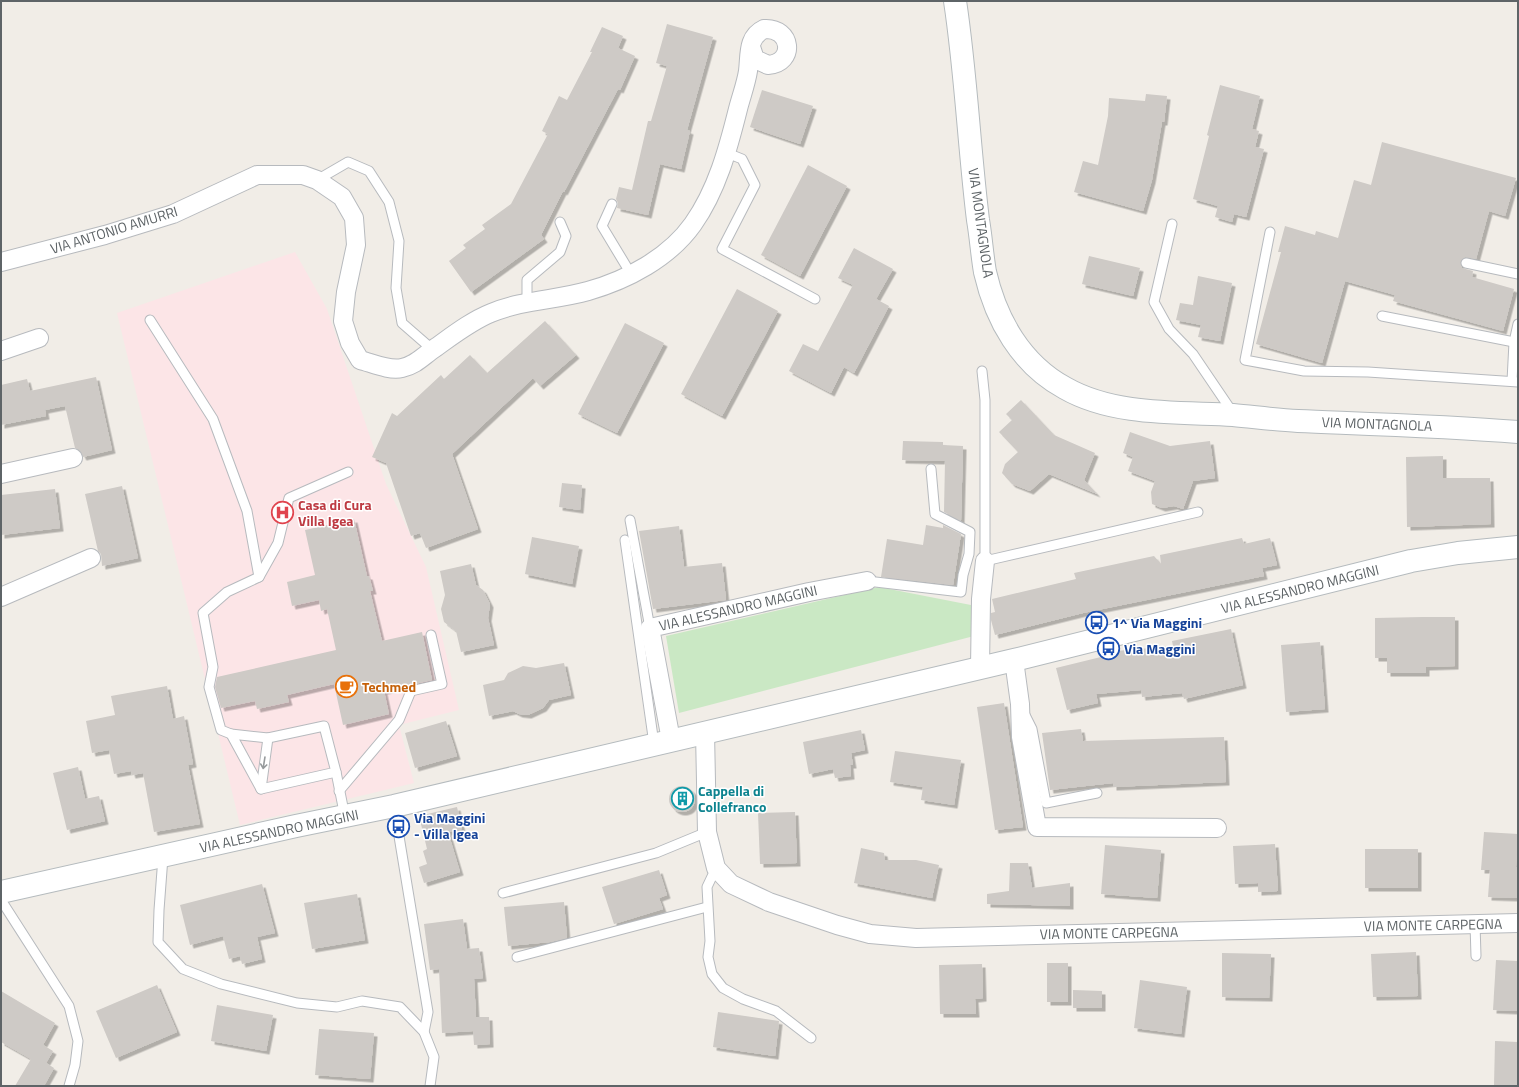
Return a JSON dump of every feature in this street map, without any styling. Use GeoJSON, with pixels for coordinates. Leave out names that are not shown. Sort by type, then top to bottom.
{"type":"FeatureCollection","features":[{"type":"Feature","properties":{"kind":"main road","name":"VIA MONTAGNOLA"},"geometry":{"type":"LineString","coordinates":[[954,1],[962,49],[973,178],[986,272],[1003,323],[1018,348],[1038,368],[1064,388],[1099,403],[1143,410],[1295,421],[1464,428],[1518,432]]}},
{"type":"Feature","properties":{"kind":"main road","name":"VIA ALESSANDRO MAGGINI"},"geometry":{"type":"LineString","coordinates":[[1,892],[394,806],[1014,660],[1411,561],[1458,552],[1518,547]]}},
{"type":"Feature","properties":{"kind":"street"},"geometry":{"type":"LineString","coordinates":[[433,350],[491,313],[527,302],[588,291],[631,274],[671,249],[693,224],[710,193],[727,153],[747,73],[752,41],[758,32],[764,29],[777,30],[784,36],[787,48],[784,58],[774,65],[747,73]]}},
{"type":"Feature","properties":{"kind":"street"},"geometry":{"type":"LineString","coordinates":[[750,47],[755,59],[761,64],[774,65]]}},
{"type":"Feature","properties":{"kind":"street","name":"VIA ANTONIO AMURRI"},"geometry":{"type":"LineString","coordinates":[[1,262],[105,235],[173,214],[257,174],[303,175],[317,180],[342,197],[354,218],[356,245],[346,292],[343,321],[350,343],[360,360],[400,369],[420,362],[433,350]]}},
{"type":"Feature","properties":{"kind":"street"},"geometry":{"type":"LineString","coordinates":[[1,351],[39,338]]}},
{"type":"Feature","properties":{"kind":"street"},"geometry":{"type":"LineString","coordinates":[[1,474],[73,458]]}},
{"type":"Feature","properties":{"kind":"street"},"geometry":{"type":"LineString","coordinates":[[1,597],[91,558]]}},
{"type":"Feature","properties":{"kind":"street"},"geometry":{"type":"LineString","coordinates":[[980,668],[981,599],[985,562]]}},
{"type":"Feature","properties":{"kind":"street","name":"VIA ALESSANDRO MAGGINI"},"geometry":{"type":"LineString","coordinates":[[663,742],[650,628],[809,592],[867,581]]}},
{"type":"Feature","properties":{"kind":"street"},"geometry":{"type":"LineString","coordinates":[[1014,660],[1020,704],[1021,737],[1037,827],[1217,828]]}},
{"type":"Feature","properties":{"kind":"street","name":"VIA MONTE CARPEGNA"},"geometry":{"type":"LineString","coordinates":[[705,732],[706,832],[716,868],[731,884],[770,902],[837,926],[870,934],[916,938],[1518,923]]}},
{"type":"Feature","properties":{"kind":"lane"},"geometry":{"type":"LineString","coordinates":[[727,153],[742,159],[755,184],[722,249],[815,299]]}},
{"type":"Feature","properties":{"kind":"lane"},"geometry":{"type":"LineString","coordinates":[[317,180],[348,162],[369,171],[389,202],[399,241],[396,288],[402,323],[433,350]]}},
{"type":"Feature","properties":{"kind":"lane"},"geometry":{"type":"LineString","coordinates":[[612,204],[602,226],[631,274]]}},
{"type":"Feature","properties":{"kind":"lane"},"geometry":{"type":"LineString","coordinates":[[527,302],[528,280],[560,252],[566,236],[560,222]]}},
{"type":"Feature","properties":{"kind":"lane"},"geometry":{"type":"LineString","coordinates":[[1172,224],[1154,302],[1169,329],[1193,354],[1235,416]]}},
{"type":"Feature","properties":{"kind":"lane"},"geometry":{"type":"LineString","coordinates":[[1270,232],[1245,360],[1304,372],[1368,372],[1515,381],[1514,342],[1518,324]]}},
{"type":"Feature","properties":{"kind":"lane"},"geometry":{"type":"LineString","coordinates":[[1466,263],[1518,274]]}},
{"type":"Feature","properties":{"kind":"lane"},"geometry":{"type":"LineString","coordinates":[[1382,316],[1514,342]]}},
{"type":"Feature","properties":{"kind":"lane"},"geometry":{"type":"LineString","coordinates":[[150,320],[213,419],[246,511],[259,577]]}},
{"type":"Feature","properties":{"kind":"lane"},"geometry":{"type":"LineString","coordinates":[[982,371],[985,400],[985,562],[1198,512]]}},
{"type":"Feature","properties":{"kind":"lane"},"geometry":{"type":"LineString","coordinates":[[867,581],[961,592],[963,575],[969,554],[970,532],[935,514],[931,469]]}},
{"type":"Feature","properties":{"kind":"lane"},"geometry":{"type":"LineString","coordinates":[[345,817],[336,772],[324,726],[268,738],[232,734],[221,730],[209,687],[214,667],[203,614],[226,592],[259,577],[278,543],[289,498],[348,472]]}},
{"type":"Feature","properties":{"kind":"lane"},"geometry":{"type":"LineString","coordinates":[[630,520],[650,628]]}},
{"type":"Feature","properties":{"kind":"lane","name":"VIA ALESSANDRO MAGGINI"},"geometry":{"type":"LineString","coordinates":[[625,540],[663,742]]}},
{"type":"Feature","properties":{"kind":"lane"},"geometry":{"type":"LineString","coordinates":[[339,791],[399,720],[411,691],[442,684],[431,635]]}},
{"type":"Feature","properties":{"kind":"lane"},"geometry":{"type":"LineString","coordinates":[[1020,704],[1032,729],[1046,802],[1097,792]]}},
{"type":"Feature","properties":{"kind":"lane"},"geometry":{"type":"LineString","coordinates":[[232,734],[260,789]]}},
{"type":"Feature","properties":{"kind":"lane"},"geometry":{"type":"LineString","coordinates":[[260,789],[268,738]]}},
{"type":"Feature","properties":{"kind":"lane"},"geometry":{"type":"LineString","coordinates":[[260,789],[336,772]]}},
{"type":"Feature","properties":{"kind":"lane"},"geometry":{"type":"LineString","coordinates":[[394,806],[428,1012],[424,1032]]}},
{"type":"Feature","properties":{"kind":"lane"},"geometry":{"type":"LineString","coordinates":[[504,893],[656,853],[706,832]]}},
{"type":"Feature","properties":{"kind":"lane"},"geometry":{"type":"LineString","coordinates":[[163,857],[158,910],[158,942],[183,969],[221,984],[297,1002],[337,1007],[362,1001],[400,1007],[424,1032],[434,1057],[430,1086]]}},
{"type":"Feature","properties":{"kind":"lane"},"geometry":{"type":"LineString","coordinates":[[716,868],[707,887],[710,940],[708,957],[712,974],[723,988],[744,999],[776,1011],[811,1038]]}},
{"type":"Feature","properties":{"kind":"lane"},"geometry":{"type":"LineString","coordinates":[[1,900],[69,1006],[78,1041],[75,1065],[70,1086]]}},
{"type":"Feature","properties":{"kind":"lane"},"geometry":{"type":"LineString","coordinates":[[517,957],[707,907]]}},
{"type":"Feature","properties":{"kind":"lane"},"geometry":{"type":"LineString","coordinates":[[1475,924],[1476,956]]}},
{"type":"Feature","properties":{"kind":"shaded area","name":"Casa di Cura Villa Igea"},"geometry":{"type":"Polygon","coordinates":[[[295,252],[327,309],[386,484],[426,567],[459,710],[399,725],[414,783],[240,825],[117,313],[295,252]]]}},
{"type":"Feature","properties":{"kind":"green space"},"geometry":{"type":"Polygon","coordinates":[[[879,587],[976,606],[974,636],[679,713],[666,636],[879,587]]]}},
{"type":"Feature","properties":{"kind":"building"},"geometry":{"type":"Polygon","coordinates":[[[667,24],[713,37],[687,130],[690,131],[681,169],[660,164],[648,215],[617,208],[618,203],[616,199],[619,187],[632,190],[648,121],[651,121],[667,66],[656,63],[667,24]]]}},
{"type":"Feature","properties":{"kind":"building"},"geometry":{"type":"Polygon","coordinates":[[[602,27],[623,36],[618,48],[635,56],[620,90],[618,89],[564,192],[563,191],[541,235],[544,239],[471,292],[449,261],[466,248],[463,245],[485,229],[482,225],[511,204],[548,134],[542,131],[559,96],[567,100],[592,52],[590,52],[602,27]]]}},
{"type":"Feature","properties":{"kind":"building"},"geometry":{"type":"Polygon","coordinates":[[[1220,85],[1260,96],[1252,129],[1259,131],[1255,147],[1264,149],[1246,217],[1234,214],[1232,222],[1215,217],[1218,206],[1193,199],[1220,85]]]}},
{"type":"Feature","properties":{"kind":"building"},"geometry":{"type":"Polygon","coordinates":[[[762,90],[813,106],[800,144],[750,127],[762,90]]]}},
{"type":"Feature","properties":{"kind":"building"},"geometry":{"type":"Polygon","coordinates":[[[1146,94],[1167,96],[1164,122],[1162,122],[1152,180],[1143,211],[1074,192],[1083,161],[1098,165],[1108,116],[1109,98],[1145,101],[1146,94]]]}},
{"type":"Feature","properties":{"kind":"building"},"geometry":{"type":"Polygon","coordinates":[[[1382,142],[1516,178],[1505,216],[1489,211],[1476,259],[1465,257],[1460,262],[1462,268],[1473,271],[1472,277],[1514,289],[1503,331],[1393,301],[1395,295],[1345,281],[1322,363],[1256,344],[1281,252],[1278,252],[1285,226],[1315,235],[1316,231],[1338,238],[1354,180],[1371,185],[1382,142]]]}},
{"type":"Feature","properties":{"kind":"building"},"geometry":{"type":"Polygon","coordinates":[[[808,165],[847,186],[800,276],[761,255],[808,165]]]}},
{"type":"Feature","properties":{"kind":"building"},"geometry":{"type":"Polygon","coordinates":[[[854,248],[893,269],[876,299],[889,306],[854,373],[844,367],[831,393],[789,371],[803,344],[818,351],[853,285],[838,278],[854,248]]]}},
{"type":"Feature","properties":{"kind":"building"},"geometry":{"type":"Polygon","coordinates":[[[1089,256],[1140,268],[1133,296],[1082,284],[1089,256]]]}},
{"type":"Feature","properties":{"kind":"building"},"geometry":{"type":"Polygon","coordinates":[[[1198,276],[1232,283],[1220,341],[1198,337],[1201,325],[1176,320],[1180,303],[1193,305],[1198,276]]]}},
{"type":"Feature","properties":{"kind":"building"},"geometry":{"type":"Polygon","coordinates":[[[737,289],[778,311],[722,416],[681,394],[737,289]]]}},
{"type":"Feature","properties":{"kind":"building"},"geometry":{"type":"Polygon","coordinates":[[[545,321],[576,355],[540,386],[533,378],[452,454],[478,529],[426,548],[420,533],[411,536],[386,463],[372,457],[392,413],[397,416],[441,375],[444,379],[470,355],[487,373],[545,321]]]}},
{"type":"Feature","properties":{"kind":"building"},"geometry":{"type":"Polygon","coordinates":[[[625,323],[664,343],[617,433],[578,414],[625,323]]]}},
{"type":"Feature","properties":{"kind":"building"},"geometry":{"type":"Polygon","coordinates":[[[96,377],[112,450],[83,457],[80,451],[75,448],[65,406],[45,410],[46,416],[1,425],[1,385],[27,379],[30,391],[96,377]]]}},
{"type":"Feature","properties":{"kind":"building"},"geometry":{"type":"Polygon","coordinates":[[[1021,400],[1054,435],[1095,453],[1084,480],[1097,494],[1049,474],[1030,491],[1012,484],[1002,473],[1005,464],[1018,452],[999,432],[1012,420],[1006,414],[1021,400]]]}},
{"type":"Feature","properties":{"kind":"building"},"geometry":{"type":"Polygon","coordinates":[[[1130,432],[1170,446],[1210,441],[1215,478],[1193,481],[1183,509],[1174,506],[1162,508],[1152,504],[1151,492],[1155,481],[1128,471],[1133,457],[1123,453],[1130,432]]]}},
{"type":"Feature","properties":{"kind":"building"},"geometry":{"type":"Polygon","coordinates":[[[903,441],[943,442],[943,445],[963,446],[961,521],[944,512],[945,461],[902,460],[903,441]]]}},
{"type":"Feature","properties":{"kind":"building"},"geometry":{"type":"Polygon","coordinates":[[[1443,456],[1443,478],[1490,478],[1491,524],[1407,527],[1406,457],[1443,456]]]}},
{"type":"Feature","properties":{"kind":"building"},"geometry":{"type":"Polygon","coordinates":[[[562,483],[582,485],[580,510],[559,507],[562,483]]]}},
{"type":"Feature","properties":{"kind":"building"},"geometry":{"type":"Polygon","coordinates":[[[122,486],[138,558],[102,566],[101,554],[98,551],[85,494],[122,486]]]}},
{"type":"Feature","properties":{"kind":"building"},"geometry":{"type":"Polygon","coordinates":[[[55,489],[60,528],[1,535],[1,495],[55,489]]]}},
{"type":"Feature","properties":{"kind":"building"},"geometry":{"type":"Polygon","coordinates":[[[354,519],[367,576],[369,576],[373,591],[370,591],[382,641],[422,632],[432,680],[384,691],[389,714],[343,725],[334,684],[287,695],[289,702],[257,709],[255,701],[221,708],[215,687],[217,677],[336,650],[327,609],[321,611],[319,600],[292,606],[287,582],[315,575],[305,530],[354,519]]]}},
{"type":"Feature","properties":{"kind":"building"},"geometry":{"type":"Polygon","coordinates":[[[926,525],[943,528],[943,525],[961,534],[953,585],[881,577],[887,539],[923,545],[926,525]]]}},
{"type":"Feature","properties":{"kind":"building"},"geometry":{"type":"Polygon","coordinates":[[[679,526],[684,567],[722,563],[726,600],[653,609],[639,531],[679,526]]]}},
{"type":"Feature","properties":{"kind":"building"},"geometry":{"type":"Polygon","coordinates":[[[532,537],[579,546],[572,584],[525,574],[532,537]]]}},
{"type":"Feature","properties":{"kind":"building"},"geometry":{"type":"Polygon","coordinates":[[[1242,538],[1244,544],[1270,538],[1277,565],[1262,568],[1264,576],[1083,613],[995,635],[991,620],[991,613],[995,612],[992,599],[1076,579],[1074,573],[1154,556],[1161,564],[1160,555],[1242,538]]]}},
{"type":"Feature","properties":{"kind":"building"},"geometry":{"type":"Polygon","coordinates":[[[471,564],[476,585],[483,590],[490,604],[488,618],[494,645],[461,652],[456,631],[444,622],[441,609],[445,595],[440,571],[471,564]]]}},
{"type":"Feature","properties":{"kind":"building"},"geometry":{"type":"Polygon","coordinates":[[[1455,617],[1455,666],[1426,667],[1426,673],[1387,673],[1387,658],[1375,658],[1375,618],[1455,617]]]}},
{"type":"Feature","properties":{"kind":"building"},"geometry":{"type":"Polygon","coordinates":[[[1231,629],[1243,685],[1184,699],[1182,693],[1142,697],[1141,690],[1096,694],[1098,703],[1067,710],[1056,668],[1105,656],[1105,652],[1173,646],[1172,641],[1231,629]]]}},
{"type":"Feature","properties":{"kind":"building"},"geometry":{"type":"Polygon","coordinates":[[[1320,642],[1325,709],[1286,712],[1281,645],[1320,642]]]}},
{"type":"Feature","properties":{"kind":"building"},"geometry":{"type":"Polygon","coordinates":[[[564,663],[571,695],[549,700],[543,708],[528,715],[519,714],[513,711],[489,716],[483,685],[504,680],[508,673],[523,666],[536,668],[564,663]]]}},
{"type":"Feature","properties":{"kind":"building"},"geometry":{"type":"Polygon","coordinates":[[[167,686],[173,719],[184,716],[193,764],[188,765],[200,824],[154,832],[143,773],[132,775],[131,771],[114,774],[109,750],[92,753],[86,721],[115,715],[111,696],[167,686]]]}},
{"type":"Feature","properties":{"kind":"building"},"geometry":{"type":"Polygon","coordinates":[[[1004,703],[1023,827],[995,830],[977,707],[1004,703]]]}},
{"type":"Feature","properties":{"kind":"building"},"geometry":{"type":"Polygon","coordinates":[[[446,721],[457,756],[415,768],[405,733],[446,721]]]}},
{"type":"Feature","properties":{"kind":"building"},"geometry":{"type":"Polygon","coordinates":[[[1081,729],[1083,741],[1224,737],[1226,782],[1113,787],[1113,783],[1050,790],[1042,733],[1081,729]]]}},
{"type":"Feature","properties":{"kind":"building"},"geometry":{"type":"Polygon","coordinates":[[[861,730],[865,750],[851,753],[853,765],[850,765],[851,776],[835,778],[833,769],[809,774],[803,742],[861,730]]]}},
{"type":"Feature","properties":{"kind":"building"},"geometry":{"type":"Polygon","coordinates":[[[895,751],[961,760],[954,805],[921,800],[923,787],[890,782],[895,751]]]}},
{"type":"Feature","properties":{"kind":"building"},"geometry":{"type":"Polygon","coordinates":[[[78,767],[85,799],[99,796],[105,821],[67,830],[53,773],[78,767]]]}},
{"type":"Feature","properties":{"kind":"building","name":"Cappella di Collefranco"},"geometry":{"type":"Polygon","coordinates":[[[682,786],[691,790],[695,799],[691,808],[682,812],[673,808],[669,799],[673,790],[682,786]]]}},
{"type":"Feature","properties":{"kind":"building"},"geometry":{"type":"Polygon","coordinates":[[[457,807],[462,829],[448,832],[460,872],[424,883],[419,867],[427,864],[423,851],[427,849],[419,816],[457,807]]]}},
{"type":"Feature","properties":{"kind":"building"},"geometry":{"type":"Polygon","coordinates":[[[795,812],[797,863],[760,864],[758,813],[795,812]]]}},
{"type":"Feature","properties":{"kind":"building"},"geometry":{"type":"Polygon","coordinates":[[[1484,832],[1518,834],[1516,867],[1518,867],[1518,898],[1488,897],[1490,870],[1481,870],[1484,832]]]}},
{"type":"Feature","properties":{"kind":"building"},"geometry":{"type":"Polygon","coordinates":[[[1275,844],[1278,891],[1258,892],[1258,883],[1235,884],[1233,846],[1275,844]]]}},
{"type":"Feature","properties":{"kind":"building"},"geometry":{"type":"Polygon","coordinates":[[[1105,845],[1161,850],[1157,898],[1101,894],[1105,845]]]}},
{"type":"Feature","properties":{"kind":"building"},"geometry":{"type":"Polygon","coordinates":[[[861,848],[884,853],[885,860],[916,860],[939,865],[932,898],[854,883],[861,848]]]}},
{"type":"Feature","properties":{"kind":"building"},"geometry":{"type":"Polygon","coordinates":[[[1365,849],[1418,849],[1418,888],[1365,888],[1365,849]]]}},
{"type":"Feature","properties":{"kind":"building"},"geometry":{"type":"Polygon","coordinates":[[[1010,863],[1028,863],[1032,888],[1070,883],[1070,906],[987,904],[987,894],[1009,891],[1010,863]]]}},
{"type":"Feature","properties":{"kind":"building"},"geometry":{"type":"Polygon","coordinates":[[[659,870],[667,895],[659,898],[663,909],[614,924],[602,887],[659,870]]]}},
{"type":"Feature","properties":{"kind":"building"},"geometry":{"type":"Polygon","coordinates":[[[262,884],[275,933],[257,937],[262,959],[242,964],[240,956],[229,959],[223,936],[190,945],[180,905],[262,884]]]}},
{"type":"Feature","properties":{"kind":"building"},"geometry":{"type":"Polygon","coordinates":[[[357,894],[365,940],[312,949],[304,903],[357,894]]]}},
{"type":"Feature","properties":{"kind":"building"},"geometry":{"type":"Polygon","coordinates":[[[564,902],[567,938],[550,942],[508,946],[504,907],[564,902]]]}},
{"type":"Feature","properties":{"kind":"building"},"geometry":{"type":"Polygon","coordinates":[[[463,919],[467,949],[479,948],[483,978],[474,979],[476,1017],[489,1017],[490,1044],[474,1045],[473,1031],[442,1033],[439,969],[430,970],[424,924],[463,919]]]}},
{"type":"Feature","properties":{"kind":"building"},"geometry":{"type":"Polygon","coordinates":[[[1416,952],[1418,996],[1373,997],[1371,954],[1416,952]]]}},
{"type":"Feature","properties":{"kind":"building"},"geometry":{"type":"Polygon","coordinates":[[[1222,953],[1271,954],[1269,998],[1222,997],[1222,953]]]}},
{"type":"Feature","properties":{"kind":"building"},"geometry":{"type":"Polygon","coordinates":[[[1496,960],[1518,961],[1518,1011],[1493,1010],[1496,960]]]}},
{"type":"Feature","properties":{"kind":"building"},"geometry":{"type":"Polygon","coordinates":[[[1047,963],[1068,963],[1068,1002],[1047,1002],[1047,963]]]}},
{"type":"Feature","properties":{"kind":"building"},"geometry":{"type":"Polygon","coordinates":[[[982,964],[983,998],[975,999],[976,1014],[940,1014],[939,965],[982,964]]]}},
{"type":"Feature","properties":{"kind":"building"},"geometry":{"type":"Polygon","coordinates":[[[1140,980],[1187,987],[1181,1034],[1134,1028],[1140,980]]]}},
{"type":"Feature","properties":{"kind":"building"},"geometry":{"type":"Polygon","coordinates":[[[157,985],[177,1032],[116,1058],[96,1011],[157,985]]]}},
{"type":"Feature","properties":{"kind":"building"},"geometry":{"type":"Polygon","coordinates":[[[1073,990],[1102,991],[1102,1008],[1073,1008],[1073,990]]]}},
{"type":"Feature","properties":{"kind":"building"},"geometry":{"type":"Polygon","coordinates":[[[1,991],[55,1023],[43,1045],[53,1051],[46,1063],[54,1068],[44,1086],[15,1086],[31,1059],[1,1042],[1,991]]]}},
{"type":"Feature","properties":{"kind":"building"},"geometry":{"type":"Polygon","coordinates":[[[217,1005],[273,1015],[266,1051],[211,1041],[217,1005]]]}},
{"type":"Feature","properties":{"kind":"building"},"geometry":{"type":"Polygon","coordinates":[[[718,1012],[779,1021],[775,1056],[713,1047],[718,1012]]]}},
{"type":"Feature","properties":{"kind":"building"},"geometry":{"type":"Polygon","coordinates":[[[319,1029],[374,1033],[370,1079],[315,1075],[319,1029]]]}},
{"type":"Feature","properties":{"kind":"building"},"geometry":{"type":"Polygon","coordinates":[[[1495,1041],[1518,1042],[1518,1086],[1494,1086],[1495,1041]]]}},
{"type":"Feature","properties":{"kind":"place","name":"Casa di Cura Villa Igea"},"geometry":{"type":"Point","coordinates":[282,513]}},
{"type":"Feature","properties":{"kind":"place","name":"1^ Via Maggini"},"geometry":{"type":"Point","coordinates":[1096,623]}},
{"type":"Feature","properties":{"kind":"place","name":"Via Maggini"},"geometry":{"type":"Point","coordinates":[1109,649]}},
{"type":"Feature","properties":{"kind":"place","name":"Techmed"},"geometry":{"type":"Point","coordinates":[346,687]}},
{"type":"Feature","properties":{"kind":"place","name":"Cappella di Collefranco"},"geometry":{"type":"Point","coordinates":[682,799]}},
{"type":"Feature","properties":{"kind":"place","name":"Via Maggini - Villa Igea"},"geometry":{"type":"Point","coordinates":[399,826]}}]}
